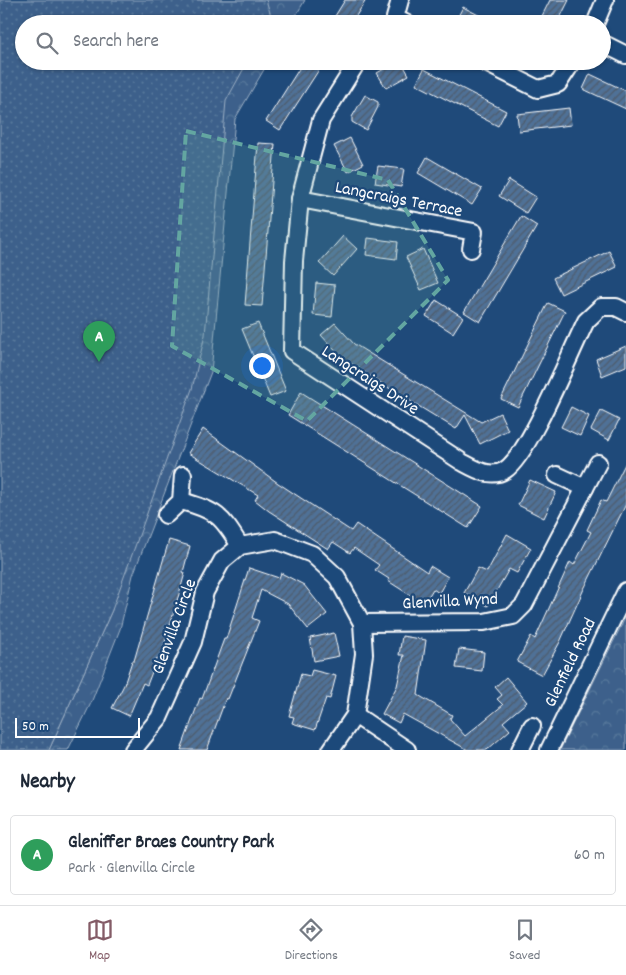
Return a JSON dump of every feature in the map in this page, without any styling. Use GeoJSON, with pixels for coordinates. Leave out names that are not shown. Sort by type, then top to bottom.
{"type":"FeatureCollection","features":[{"type":"Feature","properties":{"kind":"street"},"geometry":{"type":"LineString","coordinates":[[397,15],[400,0]]}},
{"type":"Feature","properties":{"kind":"street"},"geometry":{"type":"LineString","coordinates":[[599,15],[605,0]]}},
{"type":"Feature","properties":{"kind":"street"},"geometry":{"type":"LineString","coordinates":[[611,47],[626,55]]}},
{"type":"Feature","properties":{"kind":"street","name":"Langcraigs Drive"},"geometry":{"type":"LineString","coordinates":[[352,70],[321,120],[300,199],[294,261],[292,351],[462,462],[486,474],[505,471],[524,451],[586,321],[601,307],[616,307],[626,312]]}},
{"type":"Feature","properties":{"kind":"street"},"geometry":{"type":"LineString","coordinates":[[500,70],[538,89],[558,84],[567,70]]}},
{"type":"Feature","properties":{"kind":"street","name":"Langcraigs Terrace"},"geometry":{"type":"LineString","coordinates":[[300,199],[474,232],[471,250]]}},
{"type":"Feature","properties":{"kind":"street","name":"Glenvilla Wynd"},"geometry":{"type":"LineString","coordinates":[[362,623],[484,622],[513,616],[524,605],[598,463]]}},
{"type":"Feature","properties":{"kind":"street"},"geometry":{"type":"LineString","coordinates":[[166,515],[181,501],[183,475]]}},
{"type":"Feature","properties":{"kind":"street"},"geometry":{"type":"LineString","coordinates":[[557,475],[585,488]]}},
{"type":"Feature","properties":{"kind":"street"},"geometry":{"type":"LineString","coordinates":[[181,501],[201,506],[224,520],[240,546],[275,540],[312,554],[337,577],[362,623],[364,654],[355,715],[331,750]]}},
{"type":"Feature","properties":{"kind":"street","name":"Glenvilla Circle"},"geometry":{"type":"LineString","coordinates":[[133,750],[159,718],[192,642],[205,592],[222,561],[240,546]]}},
{"type":"Feature","properties":{"kind":"street","name":"Glenfield Road"},"geometry":{"type":"LineString","coordinates":[[548,750],[626,591]]}},
{"type":"Feature","properties":{"kind":"street"},"geometry":{"type":"LineString","coordinates":[[355,715],[407,750]]}},
{"type":"Feature","properties":{"kind":"street"},"geometry":{"type":"LineString","coordinates":[[520,750],[532,726]]}},
{"type":"Feature","properties":{"kind":"highlighted area"},"geometry":{"type":"Polygon","coordinates":[[[186,131],[388,180],[448,280],[307,421],[172,346],[186,131]]]}},
{"type":"Feature","properties":{"kind":"green space"},"geometry":{"type":"Polygon","coordinates":[[[0,0],[266,0],[271,15],[15,15],[15,70],[243,70],[226,101],[205,335],[192,389],[112,610],[49,750],[0,750],[0,0]]]}},
{"type":"Feature","properties":{"kind":"green space"},"geometry":{"type":"Polygon","coordinates":[[[177,0],[305,0],[296,15],[174,15],[177,0]]]}},
{"type":"Feature","properties":{"kind":"green space"},"geometry":{"type":"Polygon","coordinates":[[[166,70],[264,70],[235,119],[211,372],[133,575],[120,629],[91,703],[68,750],[49,750],[112,610],[166,70]]]}},
{"type":"Feature","properties":{"kind":"green space"},"geometry":{"type":"Polygon","coordinates":[[[626,616],[626,750],[560,750],[626,616]]]}},
{"type":"Feature","properties":{"kind":"building"},"geometry":{"type":"Polygon","coordinates":[[[345,0],[366,0],[357,15],[336,15],[345,0]]]}},
{"type":"Feature","properties":{"kind":"building"},"geometry":{"type":"Polygon","coordinates":[[[550,0],[569,0],[562,15],[542,15],[550,0]]]}},
{"type":"Feature","properties":{"kind":"building"},"geometry":{"type":"Polygon","coordinates":[[[463,7],[479,15],[459,15],[463,7]]]}},
{"type":"Feature","properties":{"kind":"building"},"geometry":{"type":"Polygon","coordinates":[[[298,70],[319,70],[280,130],[266,121],[298,70]]]}},
{"type":"Feature","properties":{"kind":"building"},"geometry":{"type":"Polygon","coordinates":[[[382,70],[406,70],[409,75],[386,88],[377,73],[382,70]]]}},
{"type":"Feature","properties":{"kind":"building"},"geometry":{"type":"Polygon","coordinates":[[[423,70],[426,70],[506,111],[498,126],[416,84],[423,70]]]}},
{"type":"Feature","properties":{"kind":"building"},"geometry":{"type":"Polygon","coordinates":[[[590,74],[626,91],[626,109],[583,89],[590,74]]]}},
{"type":"Feature","properties":{"kind":"building"},"geometry":{"type":"Polygon","coordinates":[[[365,95],[378,102],[378,107],[366,130],[352,122],[352,117],[365,95]]]}},
{"type":"Feature","properties":{"kind":"building"},"geometry":{"type":"Polygon","coordinates":[[[569,108],[571,125],[519,131],[517,114],[569,108]]]}},
{"type":"Feature","properties":{"kind":"building"},"geometry":{"type":"Polygon","coordinates":[[[350,138],[363,164],[348,172],[334,146],[350,138]]]}},
{"type":"Feature","properties":{"kind":"building"},"geometry":{"type":"Polygon","coordinates":[[[258,143],[275,144],[262,306],[245,305],[258,143]]]}},
{"type":"Feature","properties":{"kind":"building"},"geometry":{"type":"Polygon","coordinates":[[[427,157],[482,189],[472,205],[418,173],[427,157]]]}},
{"type":"Feature","properties":{"kind":"building"},"geometry":{"type":"Polygon","coordinates":[[[378,166],[404,169],[401,187],[375,183],[378,166]]]}},
{"type":"Feature","properties":{"kind":"building"},"geometry":{"type":"Polygon","coordinates":[[[509,180],[536,197],[526,213],[499,196],[509,180]]]}},
{"type":"Feature","properties":{"kind":"building"},"geometry":{"type":"Polygon","coordinates":[[[521,216],[537,226],[480,322],[464,312],[521,216]]]}},
{"type":"Feature","properties":{"kind":"building"},"geometry":{"type":"Polygon","coordinates":[[[343,236],[357,249],[333,276],[319,263],[343,236]]]}},
{"type":"Feature","properties":{"kind":"building"},"geometry":{"type":"Polygon","coordinates":[[[368,238],[398,242],[396,259],[366,255],[368,238]]]}},
{"type":"Feature","properties":{"kind":"building"},"geometry":{"type":"Polygon","coordinates":[[[423,249],[438,283],[421,290],[406,257],[423,249]]]}},
{"type":"Feature","properties":{"kind":"building"},"geometry":{"type":"Polygon","coordinates":[[[609,251],[617,267],[561,294],[553,278],[609,251]]]}},
{"type":"Feature","properties":{"kind":"building"},"geometry":{"type":"Polygon","coordinates":[[[316,283],[335,285],[332,317],[313,315],[316,283]]]}},
{"type":"Feature","properties":{"kind":"building"},"geometry":{"type":"Polygon","coordinates":[[[436,300],[463,317],[453,333],[426,316],[436,300]]]}},
{"type":"Feature","properties":{"kind":"building"},"geometry":{"type":"Polygon","coordinates":[[[548,303],[565,311],[518,407],[501,399],[548,303]]]}},
{"type":"Feature","properties":{"kind":"building"},"geometry":{"type":"Polygon","coordinates":[[[258,323],[286,391],[270,397],[242,329],[258,323]]]}},
{"type":"Feature","properties":{"kind":"building"},"geometry":{"type":"Polygon","coordinates":[[[335,323],[354,344],[481,422],[500,413],[508,430],[480,444],[465,415],[456,429],[384,385],[342,358],[321,335],[335,323]]]}},
{"type":"Feature","properties":{"kind":"building"},"geometry":{"type":"Polygon","coordinates":[[[626,346],[626,366],[602,376],[596,359],[626,346]]]}},
{"type":"Feature","properties":{"kind":"building"},"geometry":{"type":"Polygon","coordinates":[[[301,392],[482,506],[468,528],[288,415],[301,392]]]}},
{"type":"Feature","properties":{"kind":"building"},"geometry":{"type":"Polygon","coordinates":[[[571,407],[589,416],[580,436],[561,427],[571,407]]]}},
{"type":"Feature","properties":{"kind":"building"},"geometry":{"type":"Polygon","coordinates":[[[601,411],[619,420],[609,440],[591,430],[601,411]]]}},
{"type":"Feature","properties":{"kind":"building"},"geometry":{"type":"Polygon","coordinates":[[[203,429],[278,483],[351,531],[356,524],[427,572],[430,566],[448,577],[439,593],[433,589],[424,604],[388,581],[389,579],[375,570],[379,565],[354,548],[350,553],[333,542],[328,549],[269,511],[255,500],[258,495],[188,453],[203,429]]]}},
{"type":"Feature","properties":{"kind":"building"},"geometry":{"type":"Polygon","coordinates":[[[626,462],[626,504],[560,642],[542,675],[517,662],[531,636],[535,639],[570,562],[574,565],[591,532],[587,530],[601,500],[606,502],[626,462]]]}},
{"type":"Feature","properties":{"kind":"building"},"geometry":{"type":"Polygon","coordinates":[[[530,480],[556,492],[544,518],[518,505],[530,480]]]}},
{"type":"Feature","properties":{"kind":"building"},"geometry":{"type":"Polygon","coordinates":[[[507,534],[531,548],[517,573],[509,569],[488,606],[464,593],[478,568],[487,572],[507,534]]]}},
{"type":"Feature","properties":{"kind":"building"},"geometry":{"type":"Polygon","coordinates":[[[169,540],[190,546],[183,572],[185,573],[160,660],[157,659],[147,685],[143,683],[129,716],[112,708],[124,685],[132,661],[134,661],[169,540]]]}},
{"type":"Feature","properties":{"kind":"building"},"geometry":{"type":"Polygon","coordinates":[[[249,568],[279,578],[281,573],[304,585],[327,614],[308,629],[288,604],[261,590],[252,618],[259,621],[228,699],[226,698],[207,750],[181,750],[200,698],[202,699],[224,639],[226,639],[249,568]]]}},
{"type":"Feature","properties":{"kind":"building"},"geometry":{"type":"Polygon","coordinates":[[[334,633],[339,656],[314,661],[310,638],[334,633]]]}},
{"type":"Feature","properties":{"kind":"building"},"geometry":{"type":"Polygon","coordinates":[[[402,636],[426,640],[418,695],[452,715],[450,719],[465,736],[503,705],[497,699],[502,695],[495,687],[506,677],[527,702],[503,722],[510,730],[487,750],[468,750],[403,714],[399,723],[382,714],[397,686],[404,655],[399,655],[402,636]]]}},
{"type":"Feature","properties":{"kind":"building"},"geometry":{"type":"Polygon","coordinates":[[[459,649],[484,652],[482,671],[456,668],[459,649]]]}},
{"type":"Feature","properties":{"kind":"building"},"geometry":{"type":"Polygon","coordinates":[[[312,670],[336,676],[330,699],[326,698],[315,730],[292,723],[294,717],[289,716],[301,674],[310,676],[312,670]]]}},
{"type":"Feature","properties":{"kind":"place","name":"Gleniffer Braes Country Park"},"geometry":{"type":"Point","coordinates":[99,362]}}]}
